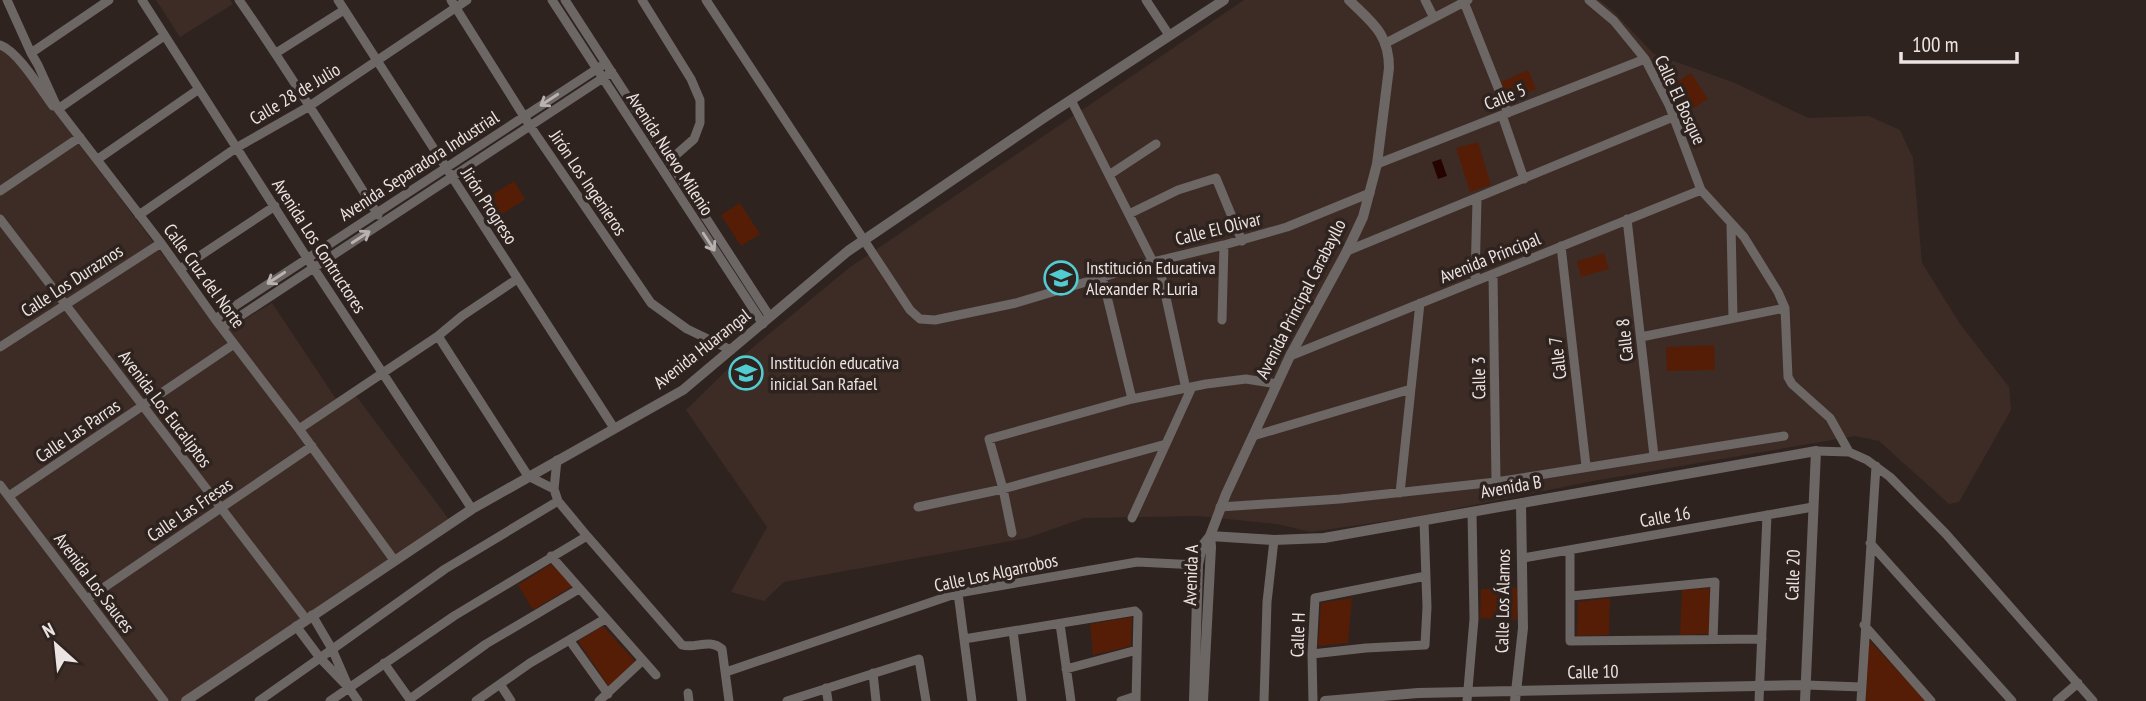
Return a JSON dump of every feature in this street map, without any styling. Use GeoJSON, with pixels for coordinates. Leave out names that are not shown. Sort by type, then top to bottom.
{"type":"FeatureCollection","features":[{"type":"Feature","properties":{"kind":"street","name":"Calle Cruz del Norte"},"geometry":{"type":"LineString","coordinates":[[8,0],[61,112],[312,446],[394,560]]}},
{"type":"Feature","properties":{"kind":"street"},"geometry":{"type":"LineString","coordinates":[[31,53],[109,0]]}},
{"type":"Feature","properties":{"kind":"street","name":"Avenida Los Contructores"},"geometry":{"type":"LineString","coordinates":[[142,0],[313,268],[472,509]]}},
{"type":"Feature","properties":{"kind":"street"},"geometry":{"type":"LineString","coordinates":[[239,0],[276,53],[383,222]]}},
{"type":"Feature","properties":{"kind":"street","name":"Jirón Progreso"},"geometry":{"type":"LineString","coordinates":[[338,0],[614,428]]}},
{"type":"Feature","properties":{"kind":"street","name":"Calle 28 de Julio"},"geometry":{"type":"LineString","coordinates":[[139,215],[236,148],[308,107],[379,61],[454,4],[467,0]]}},
{"type":"Feature","properties":{"kind":"street","name":"Avenida Nuevo Milenio"},"geometry":{"type":"LineString","coordinates":[[552,0],[766,321]]}},
{"type":"Feature","properties":{"kind":"street","name":"Avenida Nuevo Milenio"},"geometry":{"type":"LineString","coordinates":[[565,0],[670,161],[766,321]]}},
{"type":"Feature","properties":{"kind":"street"},"geometry":{"type":"LineString","coordinates":[[642,0],[691,79],[700,100],[700,123],[694,139],[670,161]]}},
{"type":"Feature","properties":{"kind":"street"},"geometry":{"type":"LineString","coordinates":[[706,0],[864,240]]}},
{"type":"Feature","properties":{"kind":"street"},"geometry":{"type":"LineString","coordinates":[[1146,0],[1169,35]]}},
{"type":"Feature","properties":{"kind":"street","name":"Avenida Huarangal"},"geometry":{"type":"LineString","coordinates":[[186,701],[472,509],[682,390],[833,262],[1169,35],[1209,4],[1224,0]]}},
{"type":"Feature","properties":{"kind":"street"},"geometry":{"type":"LineString","coordinates":[[1349,0],[1373,23],[1386,43],[1467,1],[1524,179]]}},
{"type":"Feature","properties":{"kind":"street"},"geometry":{"type":"LineString","coordinates":[[1425,0],[1434,18]]}},
{"type":"Feature","properties":{"kind":"street","name":"Calle El Bosque"},"geometry":{"type":"LineString","coordinates":[[1589,0],[1614,21],[1645,58],[1674,117],[1701,190]]}},
{"type":"Feature","properties":{"kind":"street","name":"Jirón Los Ingenieros"},"geometry":{"type":"LineString","coordinates":[[454,4],[530,126],[651,303],[687,329],[731,350]]}},
{"type":"Feature","properties":{"kind":"street"},"geometry":{"type":"LineString","coordinates":[[276,53],[344,10]]}},
{"type":"Feature","properties":{"kind":"street"},"geometry":{"type":"LineString","coordinates":[[0,45],[15,55],[59,114],[164,36]]}},
{"type":"Feature","properties":{"kind":"street","name":"Avenida Principal Carabayllo"},"geometry":{"type":"LineString","coordinates":[[1210,536],[1220,506],[1290,356],[1363,217],[1377,164],[1390,68],[1386,43]]}},
{"type":"Feature","properties":{"kind":"street","name":"Calle 5"},"geometry":{"type":"LineString","coordinates":[[1377,164],[1645,58]]}},
{"type":"Feature","properties":{"kind":"street","name":"Avenida Separadora Industrial"},"geometry":{"type":"LineString","coordinates":[[215,319],[606,63]]}},
{"type":"Feature","properties":{"kind":"street","name":"Avenida Separadora Industrial"},"geometry":{"type":"LineString","coordinates":[[222,328],[612,72]]}},
{"type":"Feature","properties":{"kind":"street"},"geometry":{"type":"LineString","coordinates":[[98,159],[199,89]]}},
{"type":"Feature","properties":{"kind":"street"},"geometry":{"type":"LineString","coordinates":[[1071,100],[1156,261],[1189,388],[1132,518]]}},
{"type":"Feature","properties":{"kind":"street"},"geometry":{"type":"LineString","coordinates":[[1347,251],[1674,117]]}},
{"type":"Feature","properties":{"kind":"street"},"geometry":{"type":"LineString","coordinates":[[0,191],[80,137]]}},
{"type":"Feature","properties":{"kind":"street"},"geometry":{"type":"LineString","coordinates":[[1109,175],[1156,144]]}},
{"type":"Feature","properties":{"kind":"street"},"geometry":{"type":"LineString","coordinates":[[1129,214],[1178,190],[1216,178],[1242,241]]}},
{"type":"Feature","properties":{"kind":"street"},"geometry":{"type":"LineString","coordinates":[[1701,190],[1744,237],[1778,292],[1785,308],[1788,377],[1792,384],[1832,421],[1849,452]]}},
{"type":"Feature","properties":{"kind":"street","name":"Avenida Principal"},"geometry":{"type":"LineString","coordinates":[[1290,356],[1701,190]]}},
{"type":"Feature","properties":{"kind":"street","name":"Calle El Olivar"},"geometry":{"type":"LineString","coordinates":[[864,240],[910,310],[920,319],[935,320],[1016,303],[1156,261],[1287,228],[1370,194]]}},
{"type":"Feature","properties":{"kind":"street"},"geometry":{"type":"LineString","coordinates":[[1475,281],[1477,199]]}},
{"type":"Feature","properties":{"kind":"street"},"geometry":{"type":"LineString","coordinates":[[180,269],[275,206]]}},
{"type":"Feature","properties":{"kind":"street","name":"Avenida Los Eucaliptos"},"geometry":{"type":"LineString","coordinates":[[0,219],[221,508],[309,617],[332,649],[349,688]]}},
{"type":"Feature","properties":{"kind":"street","name":"Calle 8"},"geometry":{"type":"LineString","coordinates":[[1627,219],[1654,456]]}},
{"type":"Feature","properties":{"kind":"street"},"geometry":{"type":"LineString","coordinates":[[1731,224],[1733,318]]}},
{"type":"Feature","properties":{"kind":"street","name":"Calle Los Duraznos"},"geometry":{"type":"LineString","coordinates":[[0,347],[161,243]]}},
{"type":"Feature","properties":{"kind":"street"},"geometry":{"type":"LineString","coordinates":[[1222,320],[1224,246]]}},
{"type":"Feature","properties":{"kind":"street","name":"Calle 7"},"geometry":{"type":"LineString","coordinates":[[1561,246],[1586,466]]}},
{"type":"Feature","properties":{"kind":"street","name":"Calle 3"},"geometry":{"type":"LineString","coordinates":[[1493,274],[1496,482]]}},
{"type":"Feature","properties":{"kind":"street"},"geometry":{"type":"LineString","coordinates":[[1102,276],[1132,399]]}},
{"type":"Feature","properties":{"kind":"street"},"geometry":{"type":"LineString","coordinates":[[299,429],[438,336],[462,316],[517,279]]}},
{"type":"Feature","properties":{"kind":"street"},"geometry":{"type":"LineString","coordinates":[[1400,493],[1420,303]]}},
{"type":"Feature","properties":{"kind":"street"},"geometry":{"type":"LineString","coordinates":[[1641,337],[1785,308]]}},
{"type":"Feature","properties":{"kind":"street"},"geometry":{"type":"LineString","coordinates":[[438,336],[528,476],[554,489]]}},
{"type":"Feature","properties":{"kind":"street","name":"Calle Las Parras"},"geometry":{"type":"LineString","coordinates":[[3,492],[143,406],[234,344]]}},
{"type":"Feature","properties":{"kind":"street"},"geometry":{"type":"LineString","coordinates":[[1012,533],[989,439],[1132,399],[1189,388],[1246,379],[1278,384]]}},
{"type":"Feature","properties":{"kind":"street"},"geometry":{"type":"LineString","coordinates":[[1253,436],[1411,389]]}},
{"type":"Feature","properties":{"kind":"street","name":"Avenida B"},"geometry":{"type":"LineString","coordinates":[[1220,506],[1279,504],[1496,482],[1784,436]]}},
{"type":"Feature","properties":{"kind":"street"},"geometry":{"type":"LineString","coordinates":[[918,507],[1003,489],[1166,444]]}},
{"type":"Feature","properties":{"kind":"street","name":"Calle Las Fresas"},"geometry":{"type":"LineString","coordinates":[[87,599],[312,446]]}},
{"type":"Feature","properties":{"kind":"street"},"geometry":{"type":"LineString","coordinates":[[1816,451],[1849,452],[1891,477],[2094,701]]}},
{"type":"Feature","properties":{"kind":"street","name":"Avenida B"},"geometry":{"type":"LineString","coordinates":[[1210,536],[1274,540],[1324,538],[1816,451]]}},
{"type":"Feature","properties":{"kind":"street","name":"Calle 20"},"geometry":{"type":"LineString","coordinates":[[1805,701],[1816,451]]}},
{"type":"Feature","properties":{"kind":"street"},"geometry":{"type":"LineString","coordinates":[[557,460],[554,489],[558,500],[682,645],[689,647],[708,643],[722,649],[729,701]]}},
{"type":"Feature","properties":{"kind":"street"},"geometry":{"type":"LineString","coordinates":[[1861,701],[1876,466]]}},
{"type":"Feature","properties":{"kind":"street","name":"Avenida Los Sauces"},"geometry":{"type":"LineString","coordinates":[[3,492],[164,701]]}},
{"type":"Feature","properties":{"kind":"street"},"geometry":{"type":"LineString","coordinates":[[259,701],[445,569],[558,500]]}},
{"type":"Feature","properties":{"kind":"street","name":"Calle Los Álamos"},"geometry":{"type":"LineString","coordinates":[[1516,696],[1523,628],[1521,503]]}},
{"type":"Feature","properties":{"kind":"street","name":"Calle 16"},"geometry":{"type":"LineString","coordinates":[[1523,558],[1813,507]]}},
{"type":"Feature","properties":{"kind":"street"},"geometry":{"type":"LineString","coordinates":[[1467,696],[1474,619],[1472,512]]}},
{"type":"Feature","properties":{"kind":"street"},"geometry":{"type":"LineString","coordinates":[[1759,701],[1767,515]]}},
{"type":"Feature","properties":{"kind":"street"},"geometry":{"type":"LineString","coordinates":[[1312,654],[1425,645],[1424,521]]}},
{"type":"Feature","properties":{"kind":"street"},"geometry":{"type":"LineString","coordinates":[[330,701],[454,616],[587,536]]}},
{"type":"Feature","properties":{"kind":"street","name":"Avenida A"},"geometry":{"type":"LineString","coordinates":[[1194,701],[1198,565],[1202,546],[1210,536]]}},
{"type":"Feature","properties":{"kind":"street","name":"Avenida A"},"geometry":{"type":"LineString","coordinates":[[1203,701],[1210,536]]}},
{"type":"Feature","properties":{"kind":"street"},"geometry":{"type":"LineString","coordinates":[[1264,701],[1267,602],[1274,540]]}},
{"type":"Feature","properties":{"kind":"street"},"geometry":{"type":"LineString","coordinates":[[1870,542],[2012,701]]}},
{"type":"Feature","properties":{"kind":"street"},"geometry":{"type":"LineString","coordinates":[[1570,550],[1570,640],[1762,639]]}},
{"type":"Feature","properties":{"kind":"street"},"geometry":{"type":"LineString","coordinates":[[551,556],[656,675]]}},
{"type":"Feature","properties":{"kind":"street","name":"Calle Los Algarrobos"},"geometry":{"type":"LineString","coordinates":[[726,672],[958,593],[1137,562],[1198,565]]}},
{"type":"Feature","properties":{"kind":"street","name":"Calle H"},"geometry":{"type":"LineString","coordinates":[[1313,701],[1315,598],[1426,576]]}},
{"type":"Feature","properties":{"kind":"street"},"geometry":{"type":"LineString","coordinates":[[1571,596],[1716,582],[1713,639]]}},
{"type":"Feature","properties":{"kind":"street"},"geometry":{"type":"LineString","coordinates":[[384,663],[411,700],[486,644],[579,589]]}},
{"type":"Feature","properties":{"kind":"street"},"geometry":{"type":"LineString","coordinates":[[958,593],[972,701]]}},
{"type":"Feature","properties":{"kind":"street"},"geometry":{"type":"LineString","coordinates":[[964,639],[1137,612],[1136,699],[1121,701]]}},
{"type":"Feature","properties":{"kind":"street"},"geometry":{"type":"LineString","coordinates":[[476,701],[530,663],[606,619]]}},
{"type":"Feature","properties":{"kind":"street"},"geometry":{"type":"LineString","coordinates":[[1059,624],[1071,701]]}},
{"type":"Feature","properties":{"kind":"street"},"geometry":{"type":"LineString","coordinates":[[1864,625],[1931,701]]}},
{"type":"Feature","properties":{"kind":"street"},"geometry":{"type":"LineString","coordinates":[[296,626],[358,701]]}},
{"type":"Feature","properties":{"kind":"street"},"geometry":{"type":"LineString","coordinates":[[1013,631],[1022,701]]}},
{"type":"Feature","properties":{"kind":"street"},"geometry":{"type":"LineString","coordinates":[[570,641],[608,694]]}},
{"type":"Feature","properties":{"kind":"street"},"geometry":{"type":"LineString","coordinates":[[1066,669],[1137,650]]}},
{"type":"Feature","properties":{"kind":"street"},"geometry":{"type":"LineString","coordinates":[[787,701],[917,659],[921,660],[926,701]]}},
{"type":"Feature","properties":{"kind":"street"},"geometry":{"type":"LineString","coordinates":[[599,701],[642,661]]}},
{"type":"Feature","properties":{"kind":"street"},"geometry":{"type":"LineString","coordinates":[[873,673],[876,701]]}},
{"type":"Feature","properties":{"kind":"street"},"geometry":{"type":"LineString","coordinates":[[2057,701],[2078,683]]}},
{"type":"Feature","properties":{"kind":"street"},"geometry":{"type":"LineString","coordinates":[[500,684],[511,701]]}},
{"type":"Feature","properties":{"kind":"street","name":"Calle 10"},"geometry":{"type":"LineString","coordinates":[[1325,701],[1760,686],[1862,687]]}},
{"type":"Feature","properties":{"kind":"street"},"geometry":{"type":"LineString","coordinates":[[826,688],[828,701]]}},
{"type":"Feature","properties":{"kind":"shaded area"},"geometry":{"type":"Polygon","coordinates":[[[156,0],[230,0],[233,4],[180,37],[156,0]]]}},
{"type":"Feature","properties":{"kind":"shaded area"},"geometry":{"type":"Polygon","coordinates":[[[1244,0],[1599,0],[1654,54],[1735,83],[1808,118],[1869,116],[1900,130],[1913,158],[1922,263],[1960,324],[2009,387],[2011,410],[1959,502],[1949,504],[1879,441],[1855,436],[1593,481],[1414,517],[1311,532],[1277,524],[1197,516],[1084,518],[1027,538],[784,582],[764,601],[731,592],[767,527],[686,410],[734,363],[849,268],[1244,0]]]}},
{"type":"Feature","properties":{"kind":"shaded area"},"geometry":{"type":"Polygon","coordinates":[[[0,42],[9,43],[34,84],[222,333],[272,303],[340,405],[356,396],[454,526],[193,701],[0,701],[0,42]]]}},
{"type":"Feature","properties":{"kind":"shaded area"},"geometry":{"type":"Polygon","coordinates":[[[1528,70],[1536,89],[1508,100],[1501,82],[1528,70]]]}},
{"type":"Feature","properties":{"kind":"shaded area"},"geometry":{"type":"Polygon","coordinates":[[[1691,73],[1708,99],[1694,108],[1677,82],[1691,73]]]}},
{"type":"Feature","properties":{"kind":"shaded area"},"geometry":{"type":"Polygon","coordinates":[[[1478,142],[1491,185],[1470,192],[1456,148],[1478,142]]]}},
{"type":"Feature","properties":{"kind":"shaded area"},"geometry":{"type":"Polygon","coordinates":[[[1441,159],[1447,176],[1438,179],[1432,162],[1441,159]]]}},
{"type":"Feature","properties":{"kind":"shaded area"},"geometry":{"type":"Polygon","coordinates":[[[514,181],[525,199],[496,218],[484,200],[514,181]]]}},
{"type":"Feature","properties":{"kind":"shaded area"},"geometry":{"type":"Polygon","coordinates":[[[740,203],[760,234],[741,246],[721,215],[740,203]]]}},
{"type":"Feature","properties":{"kind":"shaded area"},"geometry":{"type":"Polygon","coordinates":[[[1604,253],[1609,269],[1581,277],[1577,261],[1604,253]]]}},
{"type":"Feature","properties":{"kind":"shaded area"},"geometry":{"type":"Polygon","coordinates":[[[1714,345],[1715,370],[1667,371],[1666,347],[1714,345]]]}},
{"type":"Feature","properties":{"kind":"shaded area"},"geometry":{"type":"Polygon","coordinates":[[[551,564],[573,586],[533,610],[518,585],[551,564]]]}},
{"type":"Feature","properties":{"kind":"shaded area"},"geometry":{"type":"Polygon","coordinates":[[[1518,588],[1517,620],[1480,618],[1481,589],[1518,588]]]}},
{"type":"Feature","properties":{"kind":"shaded area"},"geometry":{"type":"Polygon","coordinates":[[[1710,588],[1709,634],[1680,635],[1682,590],[1710,588]]]}},
{"type":"Feature","properties":{"kind":"shaded area"},"geometry":{"type":"Polygon","coordinates":[[[1352,598],[1348,643],[1318,646],[1321,603],[1352,598]]]}},
{"type":"Feature","properties":{"kind":"shaded area"},"geometry":{"type":"Polygon","coordinates":[[[1610,598],[1609,635],[1577,636],[1578,602],[1610,598]]]}},
{"type":"Feature","properties":{"kind":"shaded area"},"geometry":{"type":"Polygon","coordinates":[[[1132,617],[1131,646],[1093,655],[1090,624],[1132,617]]]}},
{"type":"Feature","properties":{"kind":"shaded area"},"geometry":{"type":"Polygon","coordinates":[[[603,626],[635,661],[609,687],[578,641],[603,626]]]}},
{"type":"Feature","properties":{"kind":"shaded area"},"geometry":{"type":"Polygon","coordinates":[[[1869,640],[1926,701],[1866,701],[1869,640]]]}},
{"type":"Feature","properties":{"kind":"place","name":"Institución Educativa Alexander R. Luria"},"geometry":{"type":"Point","coordinates":[1061,278]}},
{"type":"Feature","properties":{"kind":"place","name":"Institución educativa inicial San Rafael"},"geometry":{"type":"Point","coordinates":[746,373]}}]}
